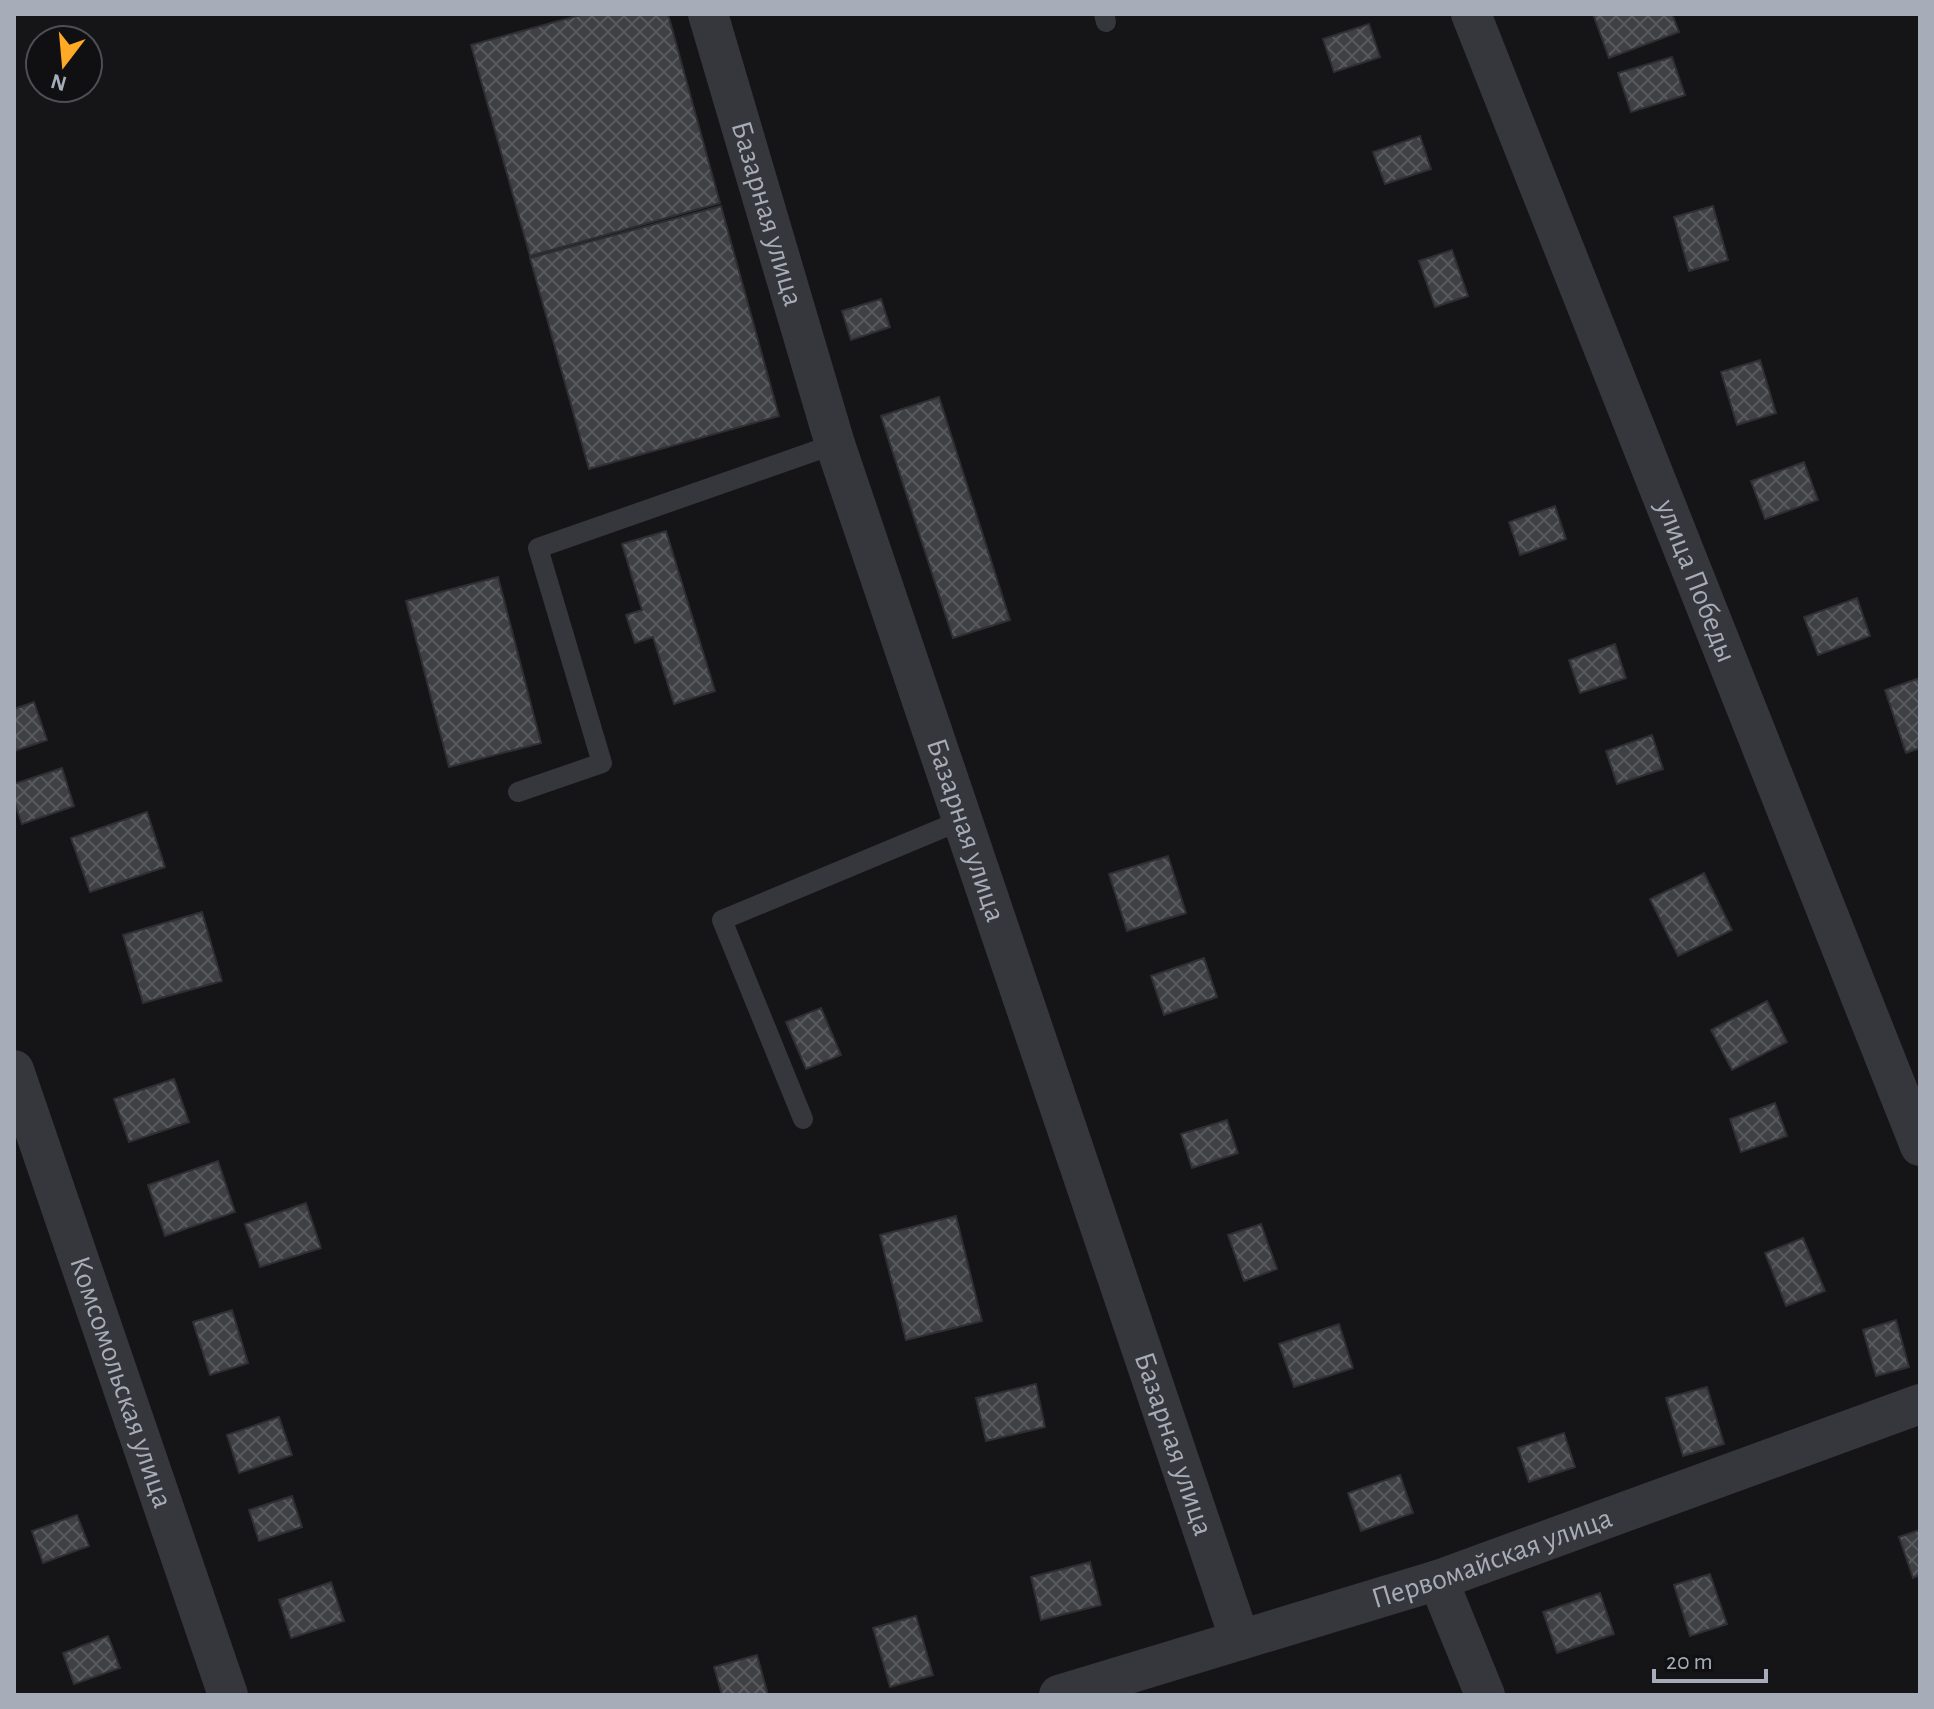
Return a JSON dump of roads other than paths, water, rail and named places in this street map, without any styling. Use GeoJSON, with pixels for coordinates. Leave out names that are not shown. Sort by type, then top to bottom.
{"type":"FeatureCollection","features":[{"type":"Feature","properties":{"kind":"street","name":"Базарная улица"},"geometry":{"type":"LineString","coordinates":[[708,14],[835,444],[1240,1640]]}},
{"type":"Feature","properties":{"kind":"street","name":"улица Победы"},"geometry":{"type":"LineString","coordinates":[[1471,14],[1920,1146]]}},
{"type":"Feature","properties":{"kind":"street","name":"Комсомольская улица"},"geometry":{"type":"LineString","coordinates":[[14,1070],[228,1695]]}},
{"type":"Feature","properties":{"kind":"street","name":"Первомайская улица"},"geometry":{"type":"LineString","coordinates":[[1059,1695],[1438,1580],[1920,1404]]}},
{"type":"Feature","properties":{"kind":"street"},"geometry":{"type":"LineString","coordinates":[[1438,1580],[1485,1695]]}},
{"type":"Feature","properties":{"kind":"lane"},"geometry":{"type":"LineString","coordinates":[[518,792],[602,763],[538,548],[835,444]]}},
{"type":"Feature","properties":{"kind":"lane"},"geometry":{"type":"LineString","coordinates":[[803,1119],[722,920],[962,820]]}}]}
